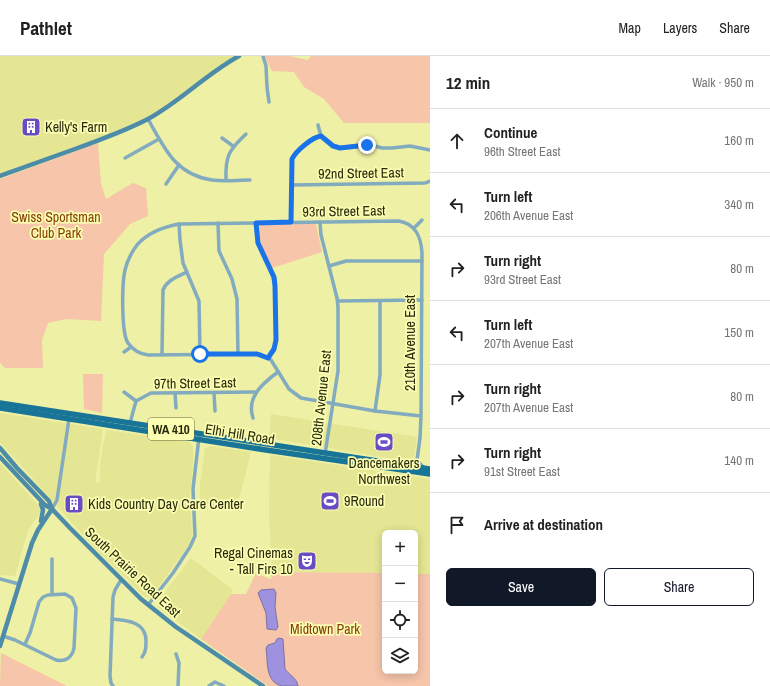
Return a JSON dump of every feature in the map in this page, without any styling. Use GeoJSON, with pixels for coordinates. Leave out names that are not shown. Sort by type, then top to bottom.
{"type":"FeatureCollection","features":[{"type":"Feature","properties":{"kind":"main road"},"geometry":{"type":"LineString","coordinates":[[0,176],[113,135],[148,119],[176,101],[221,67],[239,56]]}},
{"type":"Feature","properties":{"kind":"main road","name":"Elhi Hill Road"},"geometry":{"type":"LineString","coordinates":[[0,403],[130,423],[430,474]]}},
{"type":"Feature","properties":{"kind":"main road","name":"Elhi Hill Road"},"geometry":{"type":"LineString","coordinates":[[0,408],[69,419],[200,436]]}},
{"type":"Feature","properties":{"kind":"main road","name":"South Prairie Road East"},"geometry":{"type":"LineString","coordinates":[[0,448],[49,501],[52,509]]}},
{"type":"Feature","properties":{"kind":"main road","name":"Elhi Hill Road"},"geometry":{"type":"LineString","coordinates":[[325,456],[430,469]]}},
{"type":"Feature","properties":{"kind":"main road","name":"South Prairie Road East"},"geometry":{"type":"LineString","coordinates":[[0,457],[38,498],[52,509],[120,580],[148,605],[176,628],[263,686]]}},
{"type":"Feature","properties":{"kind":"main road"},"geometry":{"type":"LineString","coordinates":[[38,498],[44,510],[40,526]]}},
{"type":"Feature","properties":{"kind":"main road"},"geometry":{"type":"LineString","coordinates":[[0,646],[32,543],[40,526],[52,509]]}},
{"type":"Feature","properties":{"kind":"street"},"geometry":{"type":"LineString","coordinates":[[263,56],[266,66],[268,102]]}},
{"type":"Feature","properties":{"kind":"street"},"geometry":{"type":"LineString","coordinates":[[148,119],[170,157],[178,165],[190,173],[213,180],[250,180]]}},
{"type":"Feature","properties":{"kind":"street"},"geometry":{"type":"LineString","coordinates":[[318,125],[321,136],[333,146],[340,148],[367,145],[382,148],[410,146],[430,150]]}},
{"type":"Feature","properties":{"kind":"street"},"geometry":{"type":"LineString","coordinates":[[226,180],[226,162],[233,146],[246,134]]}},
{"type":"Feature","properties":{"kind":"street"},"geometry":{"type":"LineString","coordinates":[[291,222],[291,165],[294,156],[315,138],[321,136]]}},
{"type":"Feature","properties":{"kind":"street"},"geometry":{"type":"LineString","coordinates":[[222,138],[233,146]]}},
{"type":"Feature","properties":{"kind":"street"},"geometry":{"type":"LineString","coordinates":[[125,158],[159,139]]}},
{"type":"Feature","properties":{"kind":"street"},"geometry":{"type":"LineString","coordinates":[[166,184],[178,165]]}},
{"type":"Feature","properties":{"kind":"street","name":"92nd Street East"},"geometry":{"type":"LineString","coordinates":[[292,185],[425,183],[430,181]]}},
{"type":"Feature","properties":{"kind":"street"},"geometry":{"type":"LineString","coordinates":[[414,228],[422,220]]}},
{"type":"Feature","properties":{"kind":"street","name":"93rd Street East"},"geometry":{"type":"LineString","coordinates":[[131,347],[127,342],[124,332],[124,276],[126,267],[131,254],[144,238],[161,228],[179,224],[399,221],[414,228]]}},
{"type":"Feature","properties":{"kind":"street","name":"208th Avenue East"},"geometry":{"type":"LineString","coordinates":[[320,222],[321,235],[338,301],[338,372],[325,456]]}},
{"type":"Feature","properties":{"kind":"street"},"geometry":{"type":"LineString","coordinates":[[218,223],[219,251],[232,279],[237,299],[238,354]]}},
{"type":"Feature","properties":{"kind":"street"},"geometry":{"type":"LineString","coordinates":[[256,223],[258,243],[274,277],[275,286],[276,340],[274,349],[268,358]]}},
{"type":"Feature","properties":{"kind":"street"},"geometry":{"type":"LineString","coordinates":[[179,224],[183,263],[199,302],[200,354]]}},
{"type":"Feature","properties":{"kind":"street","name":"210th Avenue East"},"geometry":{"type":"LineString","coordinates":[[414,228],[422,244],[421,416],[417,460]]}},
{"type":"Feature","properties":{"kind":"street"},"geometry":{"type":"LineString","coordinates":[[329,266],[346,261],[422,261]]}},
{"type":"Feature","properties":{"kind":"street"},"geometry":{"type":"LineString","coordinates":[[162,354],[163,290],[170,280],[186,272]]}},
{"type":"Feature","properties":{"kind":"street"},"geometry":{"type":"LineString","coordinates":[[338,301],[422,300]]}},
{"type":"Feature","properties":{"kind":"street"},"geometry":{"type":"LineString","coordinates":[[375,411],[380,375],[380,301]]}},
{"type":"Feature","properties":{"kind":"street"},"geometry":{"type":"LineString","coordinates":[[124,352],[131,347],[144,354],[260,354],[268,358],[289,389],[296,396],[306,400],[375,411],[421,416]]}},
{"type":"Feature","properties":{"kind":"street"},"geometry":{"type":"LineString","coordinates":[[253,418],[252,404],[256,392],[265,381],[278,372]]}},
{"type":"Feature","properties":{"kind":"street"},"geometry":{"type":"LineString","coordinates":[[124,392],[136,401],[130,423]]}},
{"type":"Feature","properties":{"kind":"street","name":"97th Street East"},"geometry":{"type":"LineString","coordinates":[[136,401],[151,393],[256,392]]}},
{"type":"Feature","properties":{"kind":"street"},"geometry":{"type":"LineString","coordinates":[[176,393],[176,408]]}},
{"type":"Feature","properties":{"kind":"street"},"geometry":{"type":"LineString","coordinates":[[214,393],[215,411]]}},
{"type":"Feature","properties":{"kind":"street"},"geometry":{"type":"LineString","coordinates":[[52,509],[56,500],[69,419]]}},
{"type":"Feature","properties":{"kind":"street"},"geometry":{"type":"LineString","coordinates":[[148,605],[190,548],[195,536],[193,489],[200,436]]}},
{"type":"Feature","properties":{"kind":"street"},"geometry":{"type":"LineString","coordinates":[[410,466],[417,460],[423,468]]}},
{"type":"Feature","properties":{"kind":"street"},"geometry":{"type":"LineString","coordinates":[[52,559],[52,594]]}},
{"type":"Feature","properties":{"kind":"street"},"geometry":{"type":"LineString","coordinates":[[0,579],[19,584]]}},
{"type":"Feature","properties":{"kind":"street"},"geometry":{"type":"LineString","coordinates":[[113,686],[110,676],[112,619],[114,593],[120,580]]}},
{"type":"Feature","properties":{"kind":"street"},"geometry":{"type":"LineString","coordinates":[[3,636],[25,644],[56,660],[68,659],[74,648],[76,608],[72,598],[65,594],[52,594],[45,596],[40,602],[25,644]]}},
{"type":"Feature","properties":{"kind":"street"},"geometry":{"type":"LineString","coordinates":[[112,619],[131,621],[142,629],[145,635],[146,644],[145,653],[142,657]]}},
{"type":"Feature","properties":{"kind":"street"},"geometry":{"type":"LineString","coordinates":[[176,654],[179,663],[178,686]]}},
{"type":"Feature","properties":{"kind":"street"},"geometry":{"type":"LineString","coordinates":[[209,686],[215,682],[224,686]]}},
{"type":"Feature","properties":{"kind":"shaded area"},"geometry":{"type":"Polygon","coordinates":[[[0,56],[240,56],[172,104],[113,135],[0,176],[0,56]]]}},
{"type":"Feature","properties":{"kind":"shaded area"},"geometry":{"type":"Polygon","coordinates":[[[0,413],[103,429],[95,482],[100,483],[100,463],[106,430],[189,442],[193,447],[190,493],[192,535],[190,543],[151,597],[145,597],[92,545],[0,442],[0,413]]]}},
{"type":"Feature","properties":{"kind":"shaded area"},"geometry":{"type":"Polygon","coordinates":[[[271,414],[417,437],[414,459],[411,462],[269,438],[271,414]]]}},
{"type":"Feature","properties":{"kind":"shaded area"},"geometry":{"type":"Polygon","coordinates":[[[210,446],[251,452],[236,511],[200,504],[200,485],[205,448],[210,446]]]}},
{"type":"Feature","properties":{"kind":"shaded area"},"geometry":{"type":"Polygon","coordinates":[[[270,455],[430,479],[430,574],[418,574],[418,530],[382,530],[382,573],[272,572],[269,512],[270,455]]]}},
{"type":"Feature","properties":{"kind":"shaded area"},"geometry":{"type":"Polygon","coordinates":[[[0,463],[39,506],[40,512],[28,530],[15,576],[0,575],[0,463]]]}},
{"type":"Feature","properties":{"kind":"shaded area"},"geometry":{"type":"Polygon","coordinates":[[[191,558],[232,589],[231,594],[201,639],[158,607],[158,601],[191,558]]]}},
{"type":"Feature","properties":{"kind":"shaded area"},"geometry":{"type":"Polygon","coordinates":[[[274,589],[276,593],[275,607],[278,627],[276,630],[267,629],[266,613],[258,593],[261,590],[274,589]]]}},
{"type":"Feature","properties":{"kind":"shaded area"},"geometry":{"type":"Polygon","coordinates":[[[279,638],[283,639],[285,669],[295,679],[298,686],[282,686],[277,684],[270,676],[268,671],[266,648],[268,645],[275,643],[279,638]]]}},
{"type":"Feature","properties":{"kind":"green space"},"geometry":{"type":"Polygon","coordinates":[[[264,56],[289,56],[308,60],[311,56],[430,56],[430,123],[344,123],[324,99],[304,87],[294,72],[272,71],[264,56]]]}},
{"type":"Feature","properties":{"kind":"green space","name":"Swiss Sportsman Club Park"},"geometry":{"type":"Polygon","coordinates":[[[98,143],[101,184],[106,199],[133,183],[146,188],[148,216],[130,224],[104,254],[101,321],[66,319],[48,323],[42,340],[43,368],[5,368],[0,363],[0,179],[98,143]]]}},
{"type":"Feature","properties":{"kind":"green space"},"geometry":{"type":"Polygon","coordinates":[[[314,224],[316,225],[322,252],[272,268],[260,241],[259,230],[260,225],[314,224]]]}},
{"type":"Feature","properties":{"kind":"green space"},"geometry":{"type":"Polygon","coordinates":[[[83,374],[103,374],[102,413],[84,409],[83,374]]]}},
{"type":"Feature","properties":{"kind":"green space","name":"Midtown Park"},"geometry":{"type":"Polygon","coordinates":[[[272,572],[382,573],[382,674],[418,674],[418,574],[430,574],[430,686],[268,686],[201,639],[231,594],[246,594],[256,573],[271,579],[272,572]]]}},
{"type":"Feature","properties":{"kind":"green space"},"geometry":{"type":"Polygon","coordinates":[[[1,653],[67,686],[0,686],[1,653]]]}},
{"type":"Feature","properties":{"kind":"place","name":"Kelly's Farm"},"geometry":{"type":"Point","coordinates":[31,127]}},
{"type":"Feature","properties":{"kind":"place","name":"Dancemakers Northwest"},"geometry":{"type":"Point","coordinates":[384,442]}},
{"type":"Feature","properties":{"kind":"place","name":"9Round"},"geometry":{"type":"Point","coordinates":[330,501]}},
{"type":"Feature","properties":{"kind":"place","name":"Kids Country Day Care Center"},"geometry":{"type":"Point","coordinates":[74,504]}},
{"type":"Feature","properties":{"kind":"place","name":"Regal Cinemas - Tall Firs 10"},"geometry":{"type":"Point","coordinates":[307,561]}},
{"type":"Feature","properties":{"kind":"route"},"geometry":{"type":"LineString","coordinates":[[200,354],[261,354],[268,358],[274,349],[276,340],[276,296],[274,277],[258,243],[256,223],[291,222],[290,208],[292,159],[299,150],[315,138],[318,136],[324,137],[333,146],[340,148],[367,145]]}}]}
